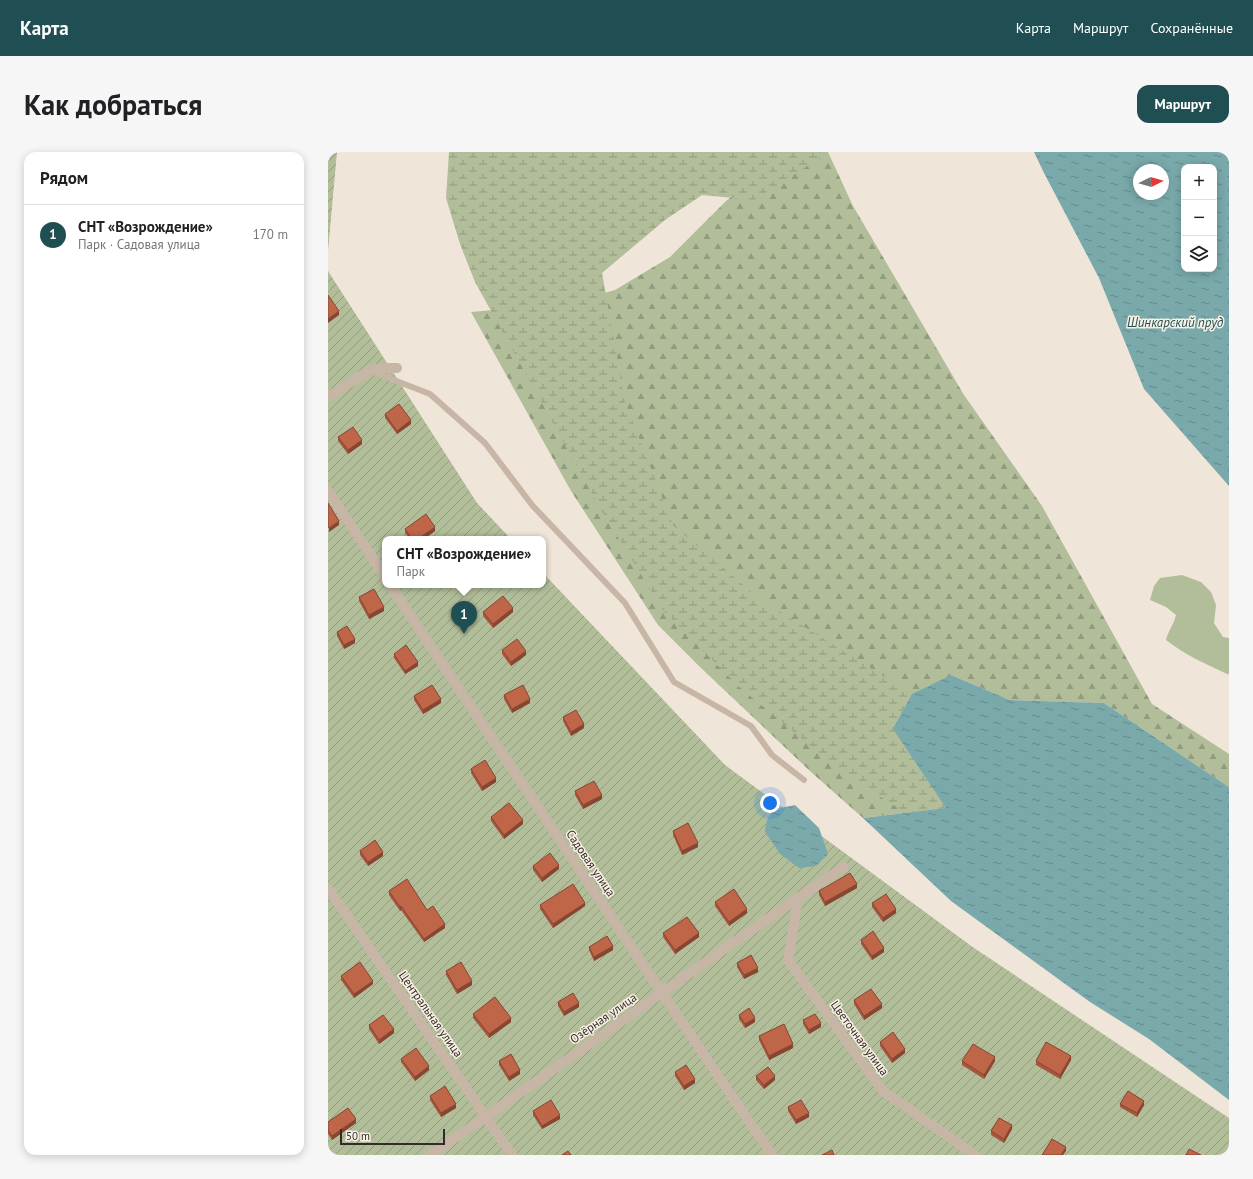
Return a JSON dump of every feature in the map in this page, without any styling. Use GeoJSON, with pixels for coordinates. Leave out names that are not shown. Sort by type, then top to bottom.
{"type":"FeatureCollection","features":[{"type":"Feature","properties":{"kind":"street"},"geometry":{"type":"LineString","coordinates":[[328,397],[370,370],[397,368]]}},
{"type":"Feature","properties":{"kind":"street"},"geometry":{"type":"LineString","coordinates":[[328,491],[382,572]]}},
{"type":"Feature","properties":{"kind":"street","name":"Садовая улица"},"geometry":{"type":"LineString","coordinates":[[392,588],[772,1155]]}},
{"type":"Feature","properties":{"kind":"street","name":"Озёрная улица"},"geometry":{"type":"LineString","coordinates":[[430,1155],[844,867]]}},
{"type":"Feature","properties":{"kind":"street","name":"Центральная улица"},"geometry":{"type":"LineString","coordinates":[[328,888],[512,1155]]}},
{"type":"Feature","properties":{"kind":"street","name":"Цветочная улица"},"geometry":{"type":"LineString","coordinates":[[795,900],[788,960],[883,1091],[975,1155]]}},
{"type":"Feature","properties":{"kind":"lane"},"geometry":{"type":"LineString","coordinates":[[370,370],[430,394],[485,443],[532,505],[625,603],[674,682],[751,726],[772,755],[804,780]]}},
{"type":"Feature","properties":{"kind":"green space"},"geometry":{"type":"Polygon","coordinates":[[[328,152],[337,152],[328,251],[328,152]]]}},
{"type":"Feature","properties":{"kind":"green space"},"geometry":{"type":"Polygon","coordinates":[[[449,152],[818,152],[820,158],[754,200],[702,195],[665,220],[602,273],[625,402],[673,525],[760,599],[912,694],[893,729],[947,808],[907,813],[850,779],[737,685],[663,610],[601,510],[475,282],[460,244],[446,198],[449,152]]]}},
{"type":"Feature","properties":{"kind":"green space"},"geometry":{"type":"Polygon","coordinates":[[[792,152],[828,152],[853,206],[964,395],[1042,506],[1152,704],[1229,754],[1229,787],[1104,703],[1010,700],[951,675],[947,808],[863,818],[811,772],[701,668],[658,625],[571,491],[471,312],[568,303],[615,290],[670,257],[726,201],[792,152]]]}},
{"type":"Feature","properties":{"kind":"green space"},"geometry":{"type":"Polygon","coordinates":[[[328,271],[477,503],[508,536],[382,536],[382,588],[546,588],[546,576],[725,765],[974,948],[1229,1118],[1229,1155],[328,1155],[328,271]]]}},
{"type":"Feature","properties":{"kind":"green space"},"geometry":{"type":"Polygon","coordinates":[[[1182,575],[1201,582],[1211,592],[1216,605],[1214,623],[1223,637],[1229,638],[1229,674],[1196,659],[1166,640],[1176,615],[1166,607],[1150,600],[1154,586],[1160,578],[1182,575]]]}},
{"type":"Feature","properties":{"kind":"water","name":"Шинкарский пруд"},"geometry":{"type":"Polygon","coordinates":[[[1034,152],[1229,152],[1229,486],[1144,389],[1099,278],[1034,152]]]}},
{"type":"Feature","properties":{"kind":"water"},"geometry":{"type":"Polygon","coordinates":[[[951,675],[1010,700],[1104,703],[1229,787],[1229,1100],[1149,1039],[1090,1002],[951,901],[863,818],[946,808],[893,729],[912,694],[951,675]]]}},
{"type":"Feature","properties":{"kind":"water"},"geometry":{"type":"Polygon","coordinates":[[[795,805],[819,828],[828,854],[816,866],[799,868],[780,854],[765,832],[768,819],[773,812],[795,805]]]}},
{"type":"Feature","properties":{"kind":"building"},"geometry":{"type":"Polygon","coordinates":[[[328,295],[339,311],[328,319],[328,295]]]}},
{"type":"Feature","properties":{"kind":"building"},"geometry":{"type":"Polygon","coordinates":[[[399,404],[411,420],[397,431],[385,414],[399,404]]]}},
{"type":"Feature","properties":{"kind":"building"},"geometry":{"type":"Polygon","coordinates":[[[353,427],[362,440],[348,450],[338,437],[353,427]]]}},
{"type":"Feature","properties":{"kind":"building"},"geometry":{"type":"Polygon","coordinates":[[[328,503],[339,521],[329,528],[328,526],[328,503]]]}},
{"type":"Feature","properties":{"kind":"building"},"geometry":{"type":"Polygon","coordinates":[[[426,514],[435,527],[422,536],[410,536],[405,529],[426,514]]]}},
{"type":"Feature","properties":{"kind":"building"},"geometry":{"type":"Polygon","coordinates":[[[374,589],[384,607],[369,615],[359,597],[374,589]]]}},
{"type":"Feature","properties":{"kind":"building"},"geometry":{"type":"Polygon","coordinates":[[[503,596],[513,608],[493,624],[483,612],[503,596]]]}},
{"type":"Feature","properties":{"kind":"building"},"geometry":{"type":"Polygon","coordinates":[[[347,626],[355,639],[344,645],[337,632],[347,626]]]}},
{"type":"Feature","properties":{"kind":"building"},"geometry":{"type":"Polygon","coordinates":[[[517,639],[526,651],[511,662],[502,650],[517,639]]]}},
{"type":"Feature","properties":{"kind":"building"},"geometry":{"type":"Polygon","coordinates":[[[406,645],[418,662],[405,671],[394,654],[406,645]]]}},
{"type":"Feature","properties":{"kind":"building"},"geometry":{"type":"Polygon","coordinates":[[[432,685],[441,699],[423,710],[414,696],[432,685]]]}},
{"type":"Feature","properties":{"kind":"building"},"geometry":{"type":"Polygon","coordinates":[[[523,685],[530,699],[512,709],[504,695],[523,685]]]}},
{"type":"Feature","properties":{"kind":"building"},"geometry":{"type":"Polygon","coordinates":[[[576,710],[584,724],[571,732],[563,717],[576,710]]]}},
{"type":"Feature","properties":{"kind":"building"},"geometry":{"type":"Polygon","coordinates":[[[485,760],[496,778],[482,787],[471,769],[485,760]]]}},
{"type":"Feature","properties":{"kind":"building"},"geometry":{"type":"Polygon","coordinates":[[[594,781],[602,795],[583,805],[575,791],[594,781]]]}},
{"type":"Feature","properties":{"kind":"building"},"geometry":{"type":"Polygon","coordinates":[[[509,803],[523,820],[504,835],[491,817],[509,803]]]}},
{"type":"Feature","properties":{"kind":"building"},"geometry":{"type":"Polygon","coordinates":[[[688,823],[698,843],[682,851],[673,831],[688,823]]]}},
{"type":"Feature","properties":{"kind":"building"},"geometry":{"type":"Polygon","coordinates":[[[375,840],[383,852],[368,862],[360,851],[375,840]]]}},
{"type":"Feature","properties":{"kind":"building"},"geometry":{"type":"Polygon","coordinates":[[[550,853],[559,865],[542,878],[533,866],[550,853]]]}},
{"type":"Feature","properties":{"kind":"building"},"geometry":{"type":"Polygon","coordinates":[[[850,873],[857,884],[825,902],[819,891],[850,873]]]}},
{"type":"Feature","properties":{"kind":"building"},"geometry":{"type":"Polygon","coordinates":[[[407,879],[427,910],[433,906],[445,924],[424,939],[389,891],[407,879]]]}},
{"type":"Feature","properties":{"kind":"building"},"geometry":{"type":"Polygon","coordinates":[[[573,884],[585,903],[553,924],[540,905],[573,884]]]}},
{"type":"Feature","properties":{"kind":"building"},"geometry":{"type":"Polygon","coordinates":[[[734,889],[747,909],[729,922],[715,902],[734,889]]]}},
{"type":"Feature","properties":{"kind":"building"},"geometry":{"type":"Polygon","coordinates":[[[886,894],[896,909],[883,918],[872,903],[886,894]]]}},
{"type":"Feature","properties":{"kind":"building"},"geometry":{"type":"Polygon","coordinates":[[[687,917],[699,933],[675,950],[663,933],[687,917]]]}},
{"type":"Feature","properties":{"kind":"building"},"geometry":{"type":"Polygon","coordinates":[[[873,931],[884,948],[872,956],[861,940],[873,931]]]}},
{"type":"Feature","properties":{"kind":"building"},"geometry":{"type":"Polygon","coordinates":[[[607,936],[613,946],[594,957],[589,947],[607,936]]]}},
{"type":"Feature","properties":{"kind":"building"},"geometry":{"type":"Polygon","coordinates":[[[751,955],[758,968],[744,975],[737,963],[751,955]]]}},
{"type":"Feature","properties":{"kind":"building"},"geometry":{"type":"Polygon","coordinates":[[[360,962],[373,981],[354,994],[341,976],[360,962]]]}},
{"type":"Feature","properties":{"kind":"building"},"geometry":{"type":"Polygon","coordinates":[[[461,962],[472,981],[457,990],[446,971],[461,962]]]}},
{"type":"Feature","properties":{"kind":"building"},"geometry":{"type":"Polygon","coordinates":[[[871,989],[882,1004],[864,1016],[854,1000],[871,989]]]}},
{"type":"Feature","properties":{"kind":"building"},"geometry":{"type":"Polygon","coordinates":[[[573,993],[579,1003],[564,1012],[558,1002],[573,993]]]}},
{"type":"Feature","properties":{"kind":"building"},"geometry":{"type":"Polygon","coordinates":[[[495,997],[511,1018],[489,1034],[473,1014],[495,997]]]}},
{"type":"Feature","properties":{"kind":"building"},"geometry":{"type":"Polygon","coordinates":[[[749,1008],[755,1018],[745,1024],[739,1015],[749,1008]]]}},
{"type":"Feature","properties":{"kind":"building"},"geometry":{"type":"Polygon","coordinates":[[[815,1014],[821,1023],[809,1030],[803,1020],[815,1014]]]}},
{"type":"Feature","properties":{"kind":"building"},"geometry":{"type":"Polygon","coordinates":[[[383,1015],[394,1029],[379,1040],[369,1025],[383,1015]]]}},
{"type":"Feature","properties":{"kind":"building"},"geometry":{"type":"Polygon","coordinates":[[[784,1024],[793,1044],[769,1056],[759,1036],[784,1024]]]}},
{"type":"Feature","properties":{"kind":"building"},"geometry":{"type":"Polygon","coordinates":[[[893,1032],[905,1049],[892,1059],[880,1042],[893,1032]]]}},
{"type":"Feature","properties":{"kind":"building"},"geometry":{"type":"Polygon","coordinates":[[[1046,1042],[1071,1056],[1060,1075],[1036,1061],[1046,1042]]]}},
{"type":"Feature","properties":{"kind":"building"},"geometry":{"type":"Polygon","coordinates":[[[973,1044],[995,1057],[984,1075],[962,1061],[973,1044]]]}},
{"type":"Feature","properties":{"kind":"building"},"geometry":{"type":"Polygon","coordinates":[[[416,1048],[429,1066],[415,1077],[401,1059],[416,1048]]]}},
{"type":"Feature","properties":{"kind":"building"},"geometry":{"type":"Polygon","coordinates":[[[511,1054],[520,1070],[509,1077],[499,1061],[511,1054]]]}},
{"type":"Feature","properties":{"kind":"building"},"geometry":{"type":"Polygon","coordinates":[[[686,1065],[695,1079],[684,1086],[675,1072],[686,1065]]]}},
{"type":"Feature","properties":{"kind":"building"},"geometry":{"type":"Polygon","coordinates":[[[768,1067],[775,1076],[764,1085],[756,1076],[768,1067]]]}},
{"type":"Feature","properties":{"kind":"building"},"geometry":{"type":"Polygon","coordinates":[[[445,1086],[456,1104],[441,1113],[430,1096],[445,1086]]]}},
{"type":"Feature","properties":{"kind":"building"},"geometry":{"type":"Polygon","coordinates":[[[1128,1091],[1144,1101],[1137,1113],[1120,1104],[1128,1091]]]}},
{"type":"Feature","properties":{"kind":"building"},"geometry":{"type":"Polygon","coordinates":[[[551,1100],[560,1115],[542,1126],[533,1111],[551,1100]]]}},
{"type":"Feature","properties":{"kind":"building"},"geometry":{"type":"Polygon","coordinates":[[[801,1100],[809,1113],[796,1120],[788,1107],[801,1100]]]}},
{"type":"Feature","properties":{"kind":"building"},"geometry":{"type":"Polygon","coordinates":[[[348,1108],[356,1119],[332,1136],[328,1130],[328,1122],[348,1108]]]}},
{"type":"Feature","properties":{"kind":"building"},"geometry":{"type":"Polygon","coordinates":[[[999,1118],[1012,1125],[1004,1139],[991,1131],[999,1118]]]}},
{"type":"Feature","properties":{"kind":"building"},"geometry":{"type":"Polygon","coordinates":[[[1052,1139],[1066,1147],[1061,1155],[1042,1155],[1052,1139]]]}},
{"type":"Feature","properties":{"kind":"building"},"geometry":{"type":"Polygon","coordinates":[[[1189,1149],[1201,1155],[1186,1155],[1189,1149]]]}},
{"type":"Feature","properties":{"kind":"building"},"geometry":{"type":"Polygon","coordinates":[[[832,1150],[834,1155],[822,1155],[832,1150]]]}},
{"type":"Feature","properties":{"kind":"building"},"geometry":{"type":"Polygon","coordinates":[[[568,1151],[571,1155],[562,1155],[568,1151]]]}},
{"type":"Feature","properties":{"kind":"place","name":"СНТ «Возрождение»"},"geometry":{"type":"Point","coordinates":[464,634]}}]}
